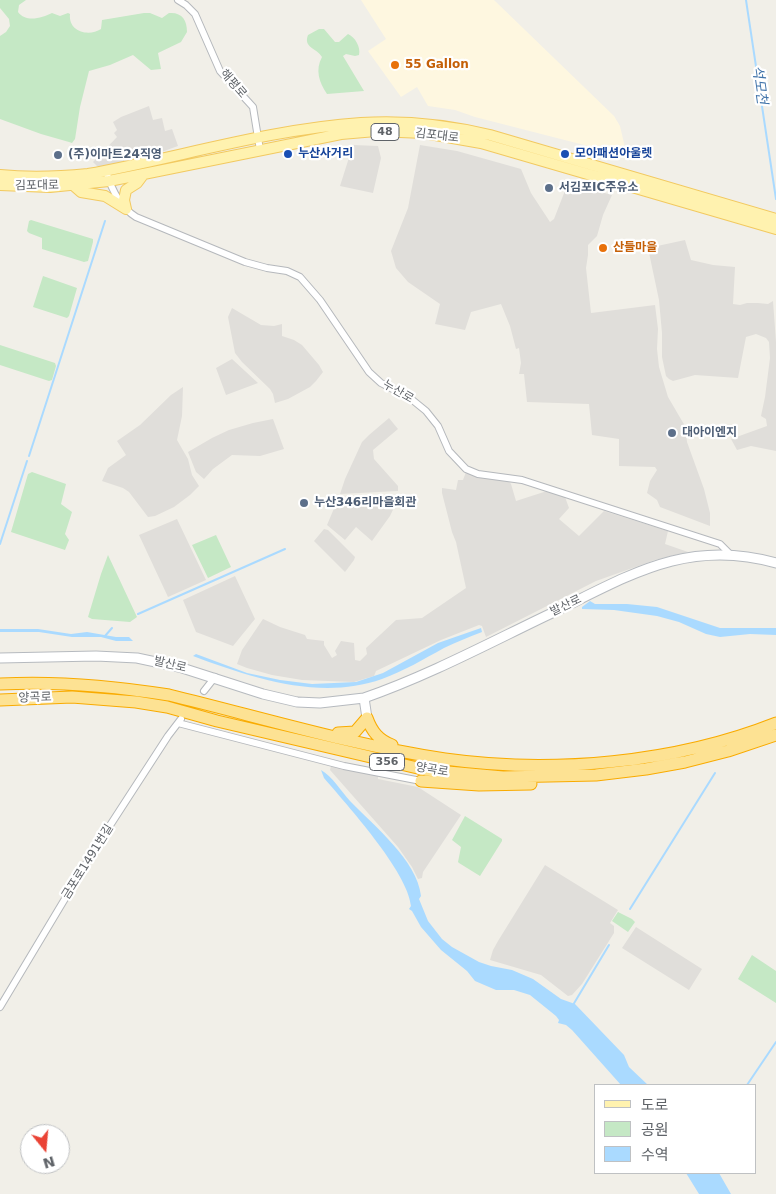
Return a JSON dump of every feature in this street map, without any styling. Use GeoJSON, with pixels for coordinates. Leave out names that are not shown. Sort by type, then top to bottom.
{"type":"FeatureCollection","features":[{"type":"Feature","properties":{"kind":"highway","name":"양곡로"},"geometry":{"type":"LineString","coordinates":[[4,684],[71,684],[136,690],[178,698],[306,730],[410,753],[447,759],[540,766],[586,764],[645,757],[727,739],[776,723]]}},
{"type":"Feature","properties":{"kind":"highway","name":"양곡로"},"geometry":{"type":"LineString","coordinates":[[0,700],[72,697],[136,702],[166,707],[400,765],[443,773],[503,777],[596,775],[685,762],[728,751],[776,735]]}},
{"type":"Feature","properties":{"kind":"highway"},"geometry":{"type":"LineString","coordinates":[[306,730],[350,734],[360,729],[367,718]]}},
{"type":"Feature","properties":{"kind":"highway"},"geometry":{"type":"LineString","coordinates":[[367,718],[370,727],[384,742],[410,753]]}},
{"type":"Feature","properties":{"kind":"highway"},"geometry":{"type":"LineString","coordinates":[[421,781],[456,784],[515,785],[550,783],[596,775]]}},
{"type":"Feature","properties":{"kind":"main road","name":"김포대로"},"geometry":{"type":"LineString","coordinates":[[0,174],[63,177],[106,171],[258,139],[327,127],[362,123],[422,124],[490,134],[776,219]]}},
{"type":"Feature","properties":{"kind":"main road","name":"김포대로"},"geometry":{"type":"LineString","coordinates":[[0,185],[25,187],[109,181],[341,134],[376,131],[424,133],[481,143],[776,229]]}},
{"type":"Feature","properties":{"kind":"main road"},"geometry":{"type":"LineString","coordinates":[[219,147],[222,158]]}},
{"type":"Feature","properties":{"kind":"main road"},"geometry":{"type":"LineString","coordinates":[[577,171],[583,168],[594,171],[598,166]]}},
{"type":"Feature","properties":{"kind":"main road"},"geometry":{"type":"LineString","coordinates":[[126,209],[124,200],[126,190],[137,183],[143,175]]}},
{"type":"Feature","properties":{"kind":"main road"},"geometry":{"type":"LineString","coordinates":[[73,185],[81,192],[105,196],[126,209]]}},
{"type":"Feature","properties":{"kind":"street","name":"해평로"},"geometry":{"type":"LineString","coordinates":[[178,0],[195,14],[220,71],[253,107],[260,150]]}},
{"type":"Feature","properties":{"kind":"street","name":"누산로"},"geometry":{"type":"LineString","coordinates":[[106,171],[109,181],[126,209],[136,217],[245,262],[288,271],[300,277],[320,300],[370,372],[381,383],[410,398],[426,411],[438,426],[449,451],[466,469],[478,474],[522,480],[720,544],[730,554]]}},
{"type":"Feature","properties":{"kind":"street","name":"발산로"},"geometry":{"type":"LineString","coordinates":[[0,658],[96,656],[138,658],[172,665],[215,677],[263,694],[297,702],[320,703],[364,698],[424,674],[609,584],[640,571],[679,559],[730,554],[754,557],[776,563]]}},
{"type":"Feature","properties":{"kind":"street"},"geometry":{"type":"LineString","coordinates":[[204,691],[215,677]]}},
{"type":"Feature","properties":{"kind":"street"},"geometry":{"type":"LineString","coordinates":[[364,698],[367,718]]}},
{"type":"Feature","properties":{"kind":"street","name":"금포로1491번길"},"geometry":{"type":"LineString","coordinates":[[0,1007],[96,847],[179,721],[344,766],[421,781]]}},
{"type":"Feature","properties":{"kind":"shaded area","name":"모아패션아울렛"},"geometry":{"type":"Polygon","coordinates":[[[361,0],[494,0],[614,116],[620,126],[627,156],[475,117],[455,110],[428,106],[417,87],[401,97],[368,51],[386,39],[361,0]]]}},
{"type":"Feature","properties":{"kind":"shaded area"},"geometry":{"type":"Polygon","coordinates":[[[149,106],[153,120],[162,118],[165,131],[172,129],[178,146],[128,164],[100,168],[97,166],[93,162],[117,137],[114,133],[117,130],[113,122],[149,106]]]}},
{"type":"Feature","properties":{"kind":"shaded area"},"geometry":{"type":"Polygon","coordinates":[[[353,145],[378,146],[381,158],[373,193],[340,186],[353,145]]]}},
{"type":"Feature","properties":{"kind":"shaded area"},"geometry":{"type":"Polygon","coordinates":[[[420,145],[457,151],[521,169],[531,193],[550,222],[554,219],[568,183],[612,195],[603,215],[597,236],[588,245],[586,268],[591,313],[655,305],[659,367],[668,397],[685,426],[687,442],[704,489],[710,513],[710,526],[660,507],[657,500],[647,493],[650,481],[657,470],[655,467],[619,466],[619,439],[592,435],[589,404],[527,402],[524,374],[519,374],[521,363],[519,348],[516,349],[510,326],[501,304],[471,312],[465,330],[435,324],[440,304],[408,282],[396,268],[391,251],[408,208],[420,145]]]}},
{"type":"Feature","properties":{"kind":"shaded area"},"geometry":{"type":"Polygon","coordinates":[[[685,240],[691,260],[735,267],[733,304],[768,304],[773,301],[776,342],[776,451],[751,446],[737,450],[731,439],[767,426],[766,419],[761,416],[770,358],[769,342],[766,338],[756,334],[746,337],[738,378],[695,375],[673,381],[666,376],[662,357],[659,300],[648,248],[685,240]]]}},
{"type":"Feature","properties":{"kind":"shaded area"},"geometry":{"type":"Polygon","coordinates":[[[232,308],[261,325],[274,326],[282,324],[282,336],[302,345],[319,365],[323,372],[316,381],[310,387],[288,399],[275,403],[270,389],[235,353],[228,317],[232,308]]]}},
{"type":"Feature","properties":{"kind":"shaded area"},"geometry":{"type":"Polygon","coordinates":[[[232,359],[258,383],[226,395],[216,368],[232,359]]]}},
{"type":"Feature","properties":{"kind":"shaded area"},"geometry":{"type":"Polygon","coordinates":[[[183,387],[182,416],[177,440],[188,459],[192,475],[199,486],[174,507],[155,516],[148,517],[129,492],[102,481],[108,468],[126,455],[117,441],[140,425],[171,395],[183,387]]]}},
{"type":"Feature","properties":{"kind":"shaded area"},"geometry":{"type":"Polygon","coordinates":[[[389,418],[398,429],[373,450],[374,459],[398,486],[398,491],[340,494],[362,442],[389,418]]]}},
{"type":"Feature","properties":{"kind":"shaded area"},"geometry":{"type":"Polygon","coordinates":[[[273,419],[284,449],[260,456],[232,455],[213,469],[204,479],[196,472],[188,452],[229,430],[273,419]]]}},
{"type":"Feature","properties":{"kind":"shaded area"},"geometry":{"type":"Polygon","coordinates":[[[466,472],[484,478],[508,480],[516,501],[547,491],[565,497],[569,508],[559,519],[579,536],[604,511],[668,531],[665,544],[688,552],[655,560],[596,581],[486,637],[482,626],[479,625],[441,640],[376,671],[374,676],[354,682],[302,680],[272,675],[237,664],[242,650],[263,619],[305,635],[307,639],[324,641],[324,645],[332,658],[337,655],[335,651],[341,641],[354,643],[355,660],[360,661],[367,654],[366,648],[396,620],[422,618],[466,588],[442,488],[456,490],[458,480],[463,480],[466,472]]]}},
{"type":"Feature","properties":{"kind":"shaded area"},"geometry":{"type":"Polygon","coordinates":[[[400,495],[390,516],[372,541],[356,527],[345,540],[327,525],[338,499],[400,495]]]}},
{"type":"Feature","properties":{"kind":"shaded area"},"geometry":{"type":"Polygon","coordinates":[[[177,519],[206,580],[168,597],[139,535],[177,519]]]}},
{"type":"Feature","properties":{"kind":"shaded area"},"geometry":{"type":"Polygon","coordinates":[[[324,529],[328,530],[355,557],[345,572],[314,541],[324,529]]]}},
{"type":"Feature","properties":{"kind":"shaded area"},"geometry":{"type":"Polygon","coordinates":[[[235,576],[255,619],[233,646],[196,632],[183,600],[235,576]]]}},
{"type":"Feature","properties":{"kind":"shaded area"},"geometry":{"type":"Polygon","coordinates":[[[331,766],[378,775],[378,779],[418,787],[461,815],[423,872],[422,878],[418,879],[398,847],[330,770],[331,766]]]}},
{"type":"Feature","properties":{"kind":"shaded area"},"geometry":{"type":"Polygon","coordinates":[[[545,865],[618,910],[610,923],[614,926],[614,933],[582,984],[572,995],[568,996],[541,975],[490,960],[498,941],[545,865]]]}},
{"type":"Feature","properties":{"kind":"shaded area"},"geometry":{"type":"Polygon","coordinates":[[[636,927],[702,969],[689,990],[622,948],[636,927]]]}},
{"type":"Feature","properties":{"kind":"green space"},"geometry":{"type":"Polygon","coordinates":[[[0,0],[26,0],[19,5],[18,12],[25,18],[39,18],[52,13],[60,16],[68,13],[70,14],[72,25],[85,33],[101,29],[102,20],[144,13],[150,13],[162,18],[169,13],[180,15],[185,20],[187,32],[181,42],[158,53],[161,69],[151,70],[133,55],[110,65],[89,71],[80,107],[75,139],[72,143],[0,119],[0,36],[10,26],[9,19],[0,8],[0,0]]]}},
{"type":"Feature","properties":{"kind":"green space"},"geometry":{"type":"Polygon","coordinates":[[[319,29],[324,29],[335,42],[339,42],[348,34],[355,40],[359,49],[359,55],[346,54],[343,56],[364,91],[327,94],[318,71],[322,57],[307,43],[308,35],[319,29]]]}},
{"type":"Feature","properties":{"kind":"green space"},"geometry":{"type":"Polygon","coordinates":[[[31,220],[93,239],[88,261],[84,262],[42,249],[42,238],[27,231],[29,221],[31,220]]]}},
{"type":"Feature","properties":{"kind":"green space"},"geometry":{"type":"Polygon","coordinates":[[[43,276],[77,288],[67,318],[33,307],[43,276]]]}},
{"type":"Feature","properties":{"kind":"green space"},"geometry":{"type":"Polygon","coordinates":[[[0,345],[55,363],[56,366],[52,380],[49,381],[0,365],[0,345]]]}},
{"type":"Feature","properties":{"kind":"green space"},"geometry":{"type":"Polygon","coordinates":[[[32,472],[66,484],[61,504],[72,512],[65,534],[69,540],[65,550],[11,532],[28,474],[32,472]]]}},
{"type":"Feature","properties":{"kind":"green space"},"geometry":{"type":"Polygon","coordinates":[[[216,535],[231,567],[208,578],[192,545],[216,535]]]}},
{"type":"Feature","properties":{"kind":"green space"},"geometry":{"type":"Polygon","coordinates":[[[108,555],[137,617],[130,622],[92,619],[88,617],[108,555]]]}},
{"type":"Feature","properties":{"kind":"green space"},"geometry":{"type":"Polygon","coordinates":[[[465,816],[502,839],[480,876],[458,862],[461,847],[452,840],[465,816]]]}},
{"type":"Feature","properties":{"kind":"green space"},"geometry":{"type":"Polygon","coordinates":[[[618,912],[635,922],[628,932],[612,921],[618,912]]]}},
{"type":"Feature","properties":{"kind":"green space"},"geometry":{"type":"Polygon","coordinates":[[[752,955],[776,971],[776,1003],[738,979],[752,955]]]}},
{"type":"Feature","properties":{"kind":"water"},"geometry":{"type":"Polygon","coordinates":[[[590,601],[595,604],[627,604],[657,607],[720,628],[776,628],[776,635],[750,634],[720,637],[706,634],[679,622],[657,616],[614,610],[582,609],[590,601]]]}},
{"type":"Feature","properties":{"kind":"water"},"geometry":{"type":"Polygon","coordinates":[[[481,628],[482,632],[449,646],[390,676],[358,685],[335,688],[286,684],[262,679],[193,656],[196,654],[247,673],[280,680],[312,684],[356,682],[383,673],[438,643],[481,628]]]}},
{"type":"Feature","properties":{"kind":"water"},"geometry":{"type":"Polygon","coordinates":[[[0,629],[38,629],[71,634],[87,632],[116,637],[129,637],[133,641],[116,641],[101,637],[72,637],[39,632],[0,632],[0,629]]]}},
{"type":"Feature","properties":{"kind":"water"},"geometry":{"type":"Polygon","coordinates":[[[321,770],[333,780],[350,801],[393,844],[412,869],[418,883],[421,896],[419,899],[428,921],[442,939],[452,947],[479,962],[512,970],[533,979],[561,999],[575,1004],[624,1055],[629,1067],[647,1084],[620,1084],[572,1030],[566,1025],[558,1023],[559,1020],[556,1016],[530,995],[514,990],[496,990],[475,981],[467,971],[441,950],[421,927],[409,909],[411,906],[407,892],[388,858],[361,821],[324,778],[321,770]]]}},
{"type":"Feature","properties":{"kind":"water"},"geometry":{"type":"Polygon","coordinates":[[[687,1174],[720,1174],[731,1194],[699,1194],[687,1174]]]}},
{"type":"Feature","properties":{"kind":"waterway","name":"석모천"},"geometry":{"type":"LineString","coordinates":[[746,0],[776,199]]}},
{"type":"Feature","properties":{"kind":"waterway"},"geometry":{"type":"LineString","coordinates":[[29,456],[105,221]]}},
{"type":"Feature","properties":{"kind":"waterway"},"geometry":{"type":"LineString","coordinates":[[0,544],[27,461]]}},
{"type":"Feature","properties":{"kind":"waterway"},"geometry":{"type":"LineString","coordinates":[[138,614],[285,549]]}},
{"type":"Feature","properties":{"kind":"waterway"},"geometry":{"type":"LineString","coordinates":[[105,636],[112,628]]}},
{"type":"Feature","properties":{"kind":"waterway"},"geometry":{"type":"LineString","coordinates":[[630,909],[715,773]]}},
{"type":"Feature","properties":{"kind":"waterway"},"geometry":{"type":"LineString","coordinates":[[573,1005],[609,945]]}},
{"type":"Feature","properties":{"kind":"waterway"},"geometry":{"type":"LineString","coordinates":[[748,1084],[776,1042]]}},
{"type":"Feature","properties":{"kind":"place","name":"55 Gallon"},"geometry":{"type":"Point","coordinates":[395,65]}},
{"type":"Feature","properties":{"kind":"place","name":"누산사거리"},"geometry":{"type":"Point","coordinates":[288,154]}},
{"type":"Feature","properties":{"kind":"place","name":"모아패션아울렛"},"geometry":{"type":"Point","coordinates":[565,154]}},
{"type":"Feature","properties":{"kind":"place","name":"(주)이마트24직영"},"geometry":{"type":"Point","coordinates":[58,155]}},
{"type":"Feature","properties":{"kind":"place","name":"서김포IC주유소"},"geometry":{"type":"Point","coordinates":[549,188]}},
{"type":"Feature","properties":{"kind":"place","name":"산들마을"},"geometry":{"type":"Point","coordinates":[603,248]}},
{"type":"Feature","properties":{"kind":"place","name":"대아이엔지"},"geometry":{"type":"Point","coordinates":[672,433]}},
{"type":"Feature","properties":{"kind":"place","name":"누산346리마을회관"},"geometry":{"type":"Point","coordinates":[304,503]}}]}
